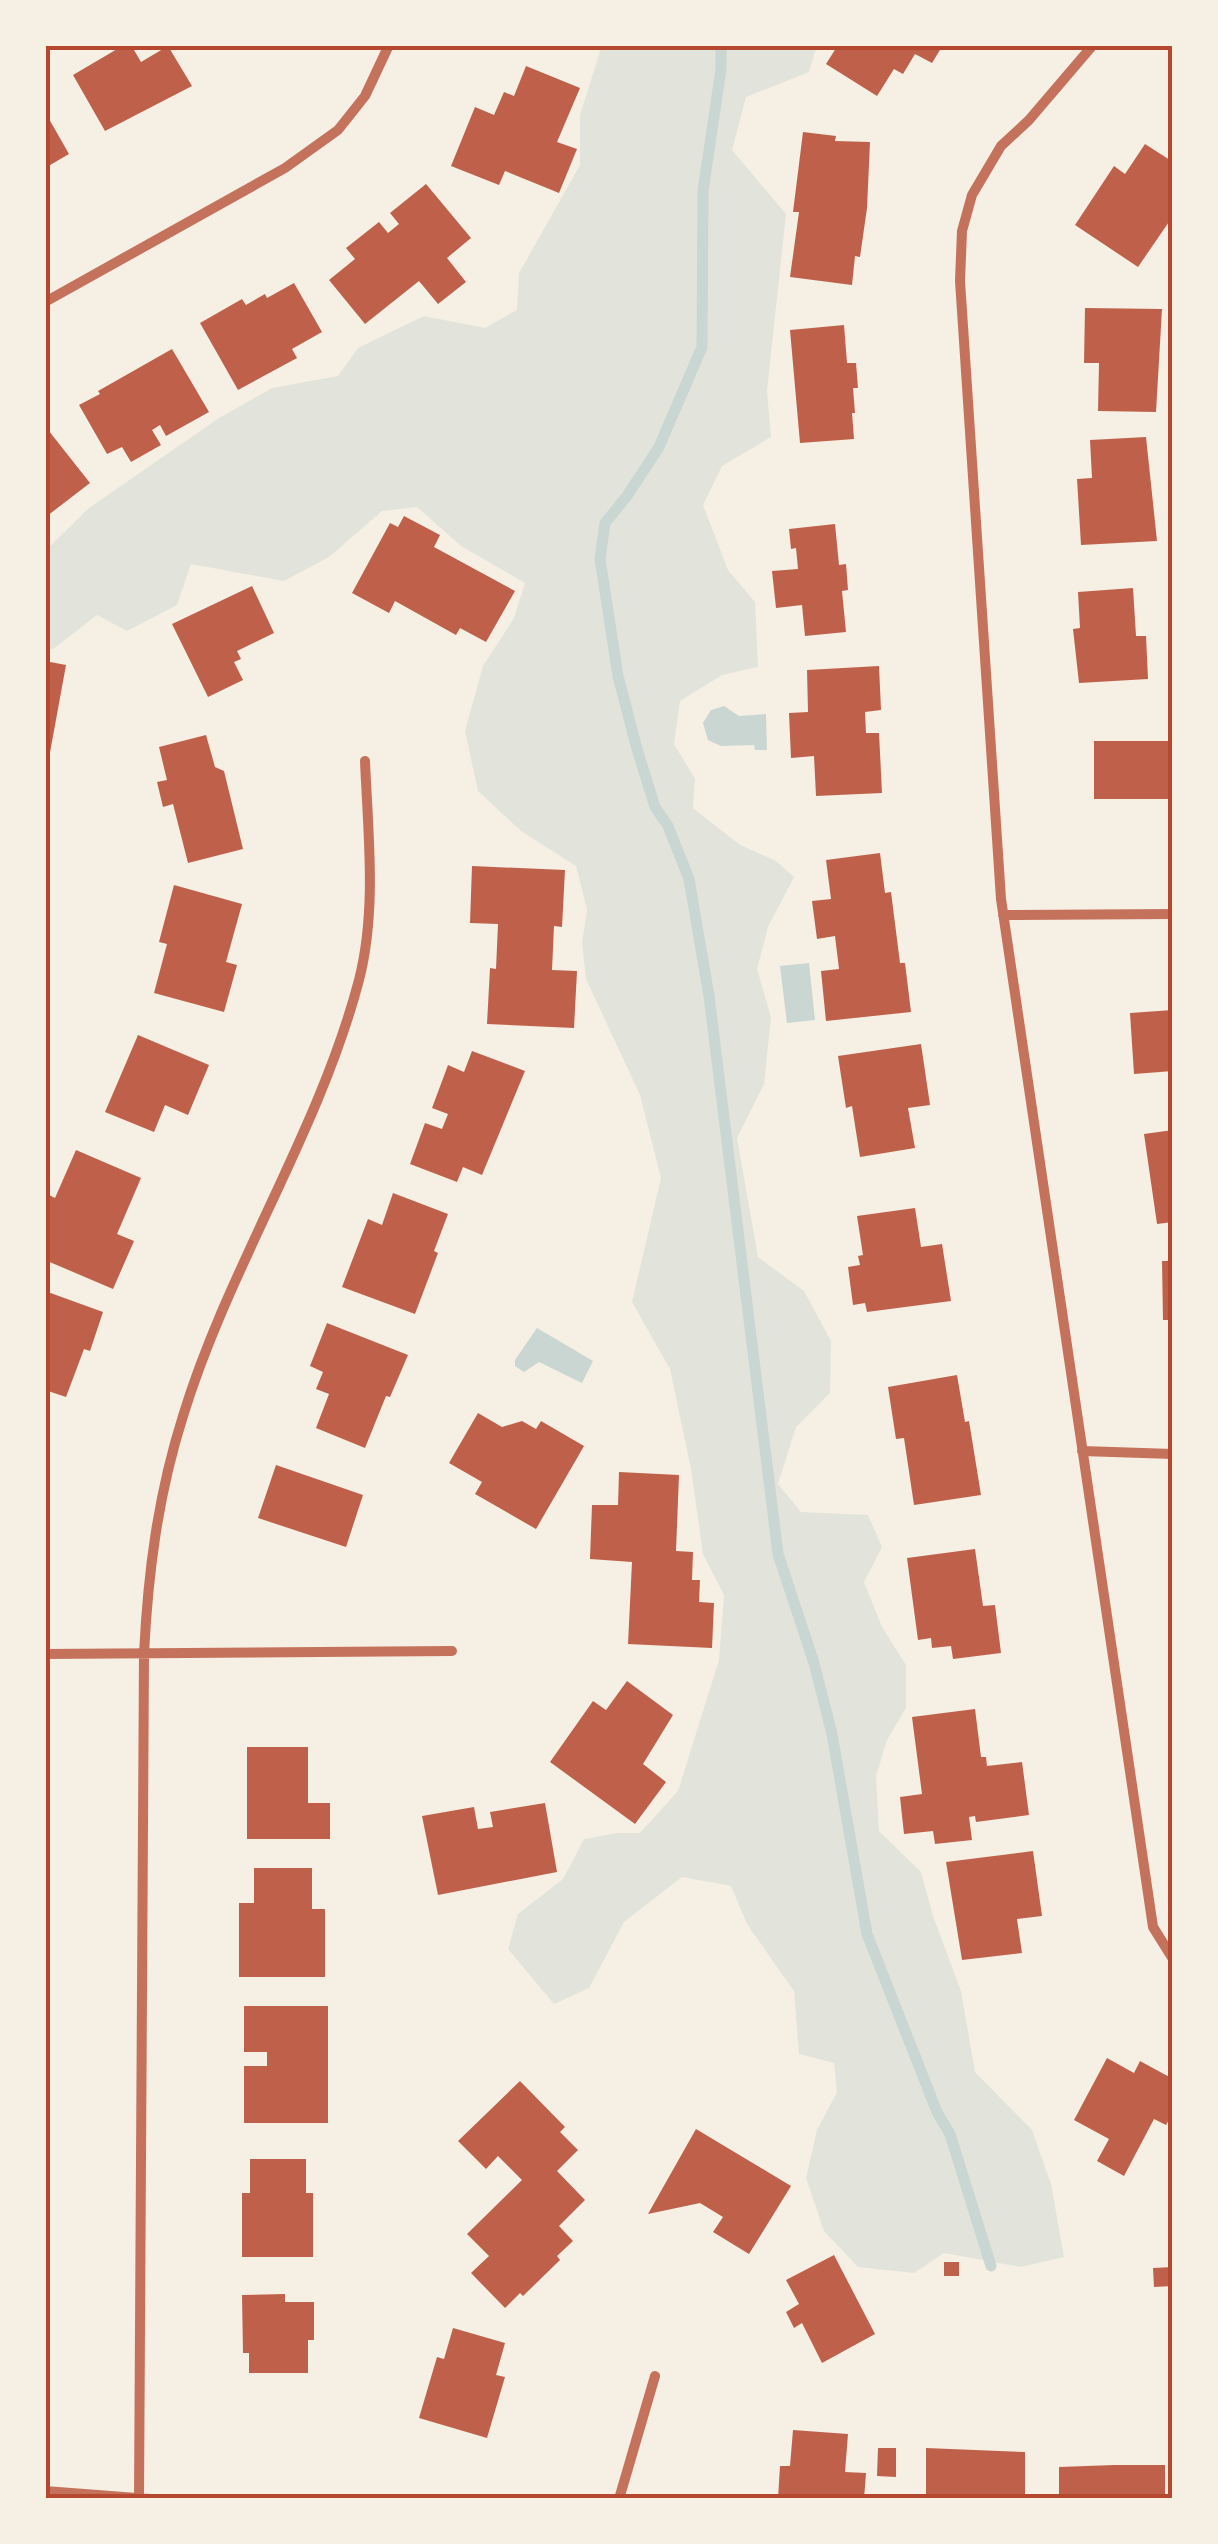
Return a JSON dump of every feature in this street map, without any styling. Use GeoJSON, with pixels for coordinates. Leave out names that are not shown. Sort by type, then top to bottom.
{"type":"FeatureCollection","features":[{"type":"Feature","properties":{"kind":"street"},"geometry":{"type":"LineString","coordinates":[[45,302],[285,168],[338,130],[365,96],[389,45]]}},
{"type":"Feature","properties":{"kind":"street"},"geometry":{"type":"LineString","coordinates":[[1093,45],[1002,146],[972,195],[962,231],[960,281],[1003,915],[1153,1927],[1173,1959]]}},
{"type":"Feature","properties":{"kind":"street"},"geometry":{"type":"LineString","coordinates":[[45,2490],[145,2498],[144,1654],[149,1564],[162,1488],[184,1412],[333,1058],[360,978],[370,894],[365,762]]}},
{"type":"Feature","properties":{"kind":"street"},"geometry":{"type":"LineString","coordinates":[[1003,915],[1173,914]]}},
{"type":"Feature","properties":{"kind":"street"},"geometry":{"type":"LineString","coordinates":[[1082,1451],[1173,1454]]}},
{"type":"Feature","properties":{"kind":"street"},"geometry":{"type":"LineString","coordinates":[[45,1654],[452,1651]]}},
{"type":"Feature","properties":{"kind":"street"},"geometry":{"type":"LineString","coordinates":[[619,2499],[655,2376]]}},
{"type":"Feature","properties":{"kind":"shaded area"},"geometry":{"type":"Polygon","coordinates":[[[602,45],[817,45],[809,72],[746,97],[732,150],[786,214],[767,391],[771,437],[722,466],[703,505],[728,570],[755,602],[758,667],[722,675],[680,701],[674,744],[695,779],[693,808],[740,845],[776,861],[794,877],[768,927],[757,969],[771,1017],[764,1084],[737,1138],[758,1257],[804,1291],[831,1341],[830,1393],[796,1427],[778,1484],[801,1512],[868,1515],[882,1547],[864,1582],[882,1627],[906,1665],[906,1708],[887,1740],[876,1776],[879,1831],[921,1872],[961,1991],[975,2072],[1032,2130],[1051,2184],[1064,2257],[1021,2267],[944,2253],[914,2273],[858,2267],[824,2231],[806,2178],[817,2130],[837,2092],[834,2063],[799,2054],[794,1991],[747,1924],[731,1886],[682,1877],[624,1922],[589,1988],[554,2004],[508,1949],[518,1914],[563,1879],[584,1839],[640,1833],[678,1791],[719,1660],[724,1595],[703,1554],[691,1469],[670,1369],[632,1302],[661,1178],[640,1095],[586,979],[582,943],[587,910],[576,866],[521,831],[478,791],[465,731],[483,666],[514,618],[525,583],[461,546],[417,507],[382,511],[329,557],[284,581],[191,564],[177,605],[127,631],[97,615],[53,649],[45,648],[45,551],[89,508],[219,418],[272,388],[338,376],[358,348],[424,316],[485,328],[517,310],[519,273],[580,165],[580,115],[602,45]]]}},
{"type":"Feature","properties":{"kind":"shaded area"},"geometry":{"type":"Polygon","coordinates":[[[724,706],[739,716],[766,714],[767,750],[755,750],[754,745],[721,746],[708,740],[703,723],[711,710],[724,706]]]}},
{"type":"Feature","properties":{"kind":"shaded area"},"geometry":{"type":"Polygon","coordinates":[[[809,963],[815,1020],[787,1023],[780,966],[809,963]]]}},
{"type":"Feature","properties":{"kind":"shaded area"},"geometry":{"type":"Polygon","coordinates":[[[537,1328],[593,1361],[582,1383],[539,1362],[524,1372],[515,1366],[515,1360],[537,1328]]]}},
{"type":"Feature","properties":{"kind":"building"},"geometry":{"type":"Polygon","coordinates":[[[124,45],[131,45],[141,62],[168,46],[192,86],[105,131],[73,75],[124,45]]]}},
{"type":"Feature","properties":{"kind":"building"},"geometry":{"type":"Polygon","coordinates":[[[838,45],[943,45],[932,63],[915,54],[903,74],[894,69],[877,96],[826,64],[838,45]]]}},
{"type":"Feature","properties":{"kind":"building"},"geometry":{"type":"Polygon","coordinates":[[[526,66],[580,88],[557,142],[577,149],[559,193],[505,171],[499,185],[451,166],[475,107],[494,115],[504,92],[514,96],[526,66]]]}},
{"type":"Feature","properties":{"kind":"building"},"geometry":{"type":"Polygon","coordinates":[[[45,112],[69,154],[45,168],[45,112]]]}},
{"type":"Feature","properties":{"kind":"building"},"geometry":{"type":"Polygon","coordinates":[[[803,132],[836,136],[835,141],[870,142],[867,208],[852,285],[790,277],[799,212],[793,212],[803,132]]]}},
{"type":"Feature","properties":{"kind":"building"},"geometry":{"type":"Polygon","coordinates":[[[1145,144],[1173,162],[1173,216],[1138,267],[1075,225],[1114,166],[1125,174],[1145,144]]]}},
{"type":"Feature","properties":{"kind":"building"},"geometry":{"type":"Polygon","coordinates":[[[426,184],[471,238],[447,258],[466,282],[438,304],[419,281],[365,324],[329,280],[355,259],[346,248],[379,222],[388,233],[399,224],[390,213],[426,184]]]}},
{"type":"Feature","properties":{"kind":"building"},"geometry":{"type":"Polygon","coordinates":[[[294,283],[322,332],[292,349],[297,358],[238,390],[200,323],[242,299],[246,305],[294,283]]]}},
{"type":"Feature","properties":{"kind":"building"},"geometry":{"type":"Polygon","coordinates":[[[1085,308],[1162,309],[1156,412],[1098,411],[1099,363],[1084,363],[1085,308]]]}},
{"type":"Feature","properties":{"kind":"building"},"geometry":{"type":"Polygon","coordinates":[[[844,325],[847,363],[856,363],[854,439],[800,443],[790,330],[844,325]]]}},
{"type":"Feature","properties":{"kind":"building"},"geometry":{"type":"Polygon","coordinates":[[[172,349],[209,412],[166,436],[160,425],[152,430],[161,445],[131,462],[122,447],[107,454],[79,405],[172,349]]]}},
{"type":"Feature","properties":{"kind":"building"},"geometry":{"type":"Polygon","coordinates":[[[45,426],[90,483],[47,516],[45,514],[45,426]]]}},
{"type":"Feature","properties":{"kind":"building"},"geometry":{"type":"Polygon","coordinates":[[[1146,437],[1157,541],[1081,545],[1077,479],[1092,478],[1090,440],[1146,437]]]}},
{"type":"Feature","properties":{"kind":"building"},"geometry":{"type":"Polygon","coordinates":[[[404,516],[440,535],[434,547],[515,591],[486,642],[460,628],[456,635],[395,601],[389,613],[352,593],[390,523],[398,527],[404,516]]]}},
{"type":"Feature","properties":{"kind":"building"},"geometry":{"type":"Polygon","coordinates":[[[835,524],[839,565],[846,564],[848,590],[842,591],[846,632],[805,636],[802,605],[776,608],[772,571],[798,569],[789,529],[835,524]]]}},
{"type":"Feature","properties":{"kind":"building"},"geometry":{"type":"Polygon","coordinates":[[[252,586],[274,633],[237,651],[241,659],[234,662],[243,680],[208,697],[172,624],[252,586]]]}},
{"type":"Feature","properties":{"kind":"building"},"geometry":{"type":"Polygon","coordinates":[[[1133,588],[1136,636],[1146,636],[1148,679],[1079,683],[1073,629],[1080,628],[1078,592],[1133,588]]]}},
{"type":"Feature","properties":{"kind":"building"},"geometry":{"type":"Polygon","coordinates":[[[45,661],[66,665],[49,758],[45,757],[45,661]]]}},
{"type":"Feature","properties":{"kind":"building"},"geometry":{"type":"Polygon","coordinates":[[[879,666],[881,710],[865,712],[866,733],[879,733],[882,793],[816,796],[814,756],[791,758],[789,713],[808,712],[807,670],[879,666]]]}},
{"type":"Feature","properties":{"kind":"building"},"geometry":{"type":"Polygon","coordinates":[[[206,735],[215,767],[224,771],[243,849],[188,863],[173,804],[163,807],[157,782],[167,780],[159,747],[206,735]]]}},
{"type":"Feature","properties":{"kind":"building"},"geometry":{"type":"Polygon","coordinates":[[[1094,741],[1173,741],[1173,799],[1094,799],[1094,741]]]}},
{"type":"Feature","properties":{"kind":"building"},"geometry":{"type":"Polygon","coordinates":[[[880,853],[885,893],[891,892],[900,963],[905,963],[911,1012],[826,1021],[821,971],[839,969],[835,936],[817,939],[812,901],[831,899],[826,860],[880,853]]]}},
{"type":"Feature","properties":{"kind":"building"},"geometry":{"type":"Polygon","coordinates":[[[472,866],[565,870],[562,927],[554,926],[552,970],[577,971],[574,1028],[487,1024],[490,968],[496,969],[498,924],[470,923],[472,866]]]}},
{"type":"Feature","properties":{"kind":"building"},"geometry":{"type":"Polygon","coordinates":[[[174,885],[242,904],[226,962],[237,965],[224,1012],[154,993],[167,944],[159,942],[174,885]]]}},
{"type":"Feature","properties":{"kind":"building"},"geometry":{"type":"Polygon","coordinates":[[[1173,1010],[1173,1071],[1134,1074],[1130,1013],[1173,1010]]]}},
{"type":"Feature","properties":{"kind":"building"},"geometry":{"type":"Polygon","coordinates":[[[138,1035],[209,1065],[188,1115],[165,1105],[154,1132],[105,1112],[138,1035]]]}},
{"type":"Feature","properties":{"kind":"building"},"geometry":{"type":"Polygon","coordinates":[[[921,1044],[930,1105],[908,1108],[915,1148],[860,1157],[852,1106],[846,1108],[838,1056],[921,1044]]]}},
{"type":"Feature","properties":{"kind":"building"},"geometry":{"type":"Polygon","coordinates":[[[472,1051],[525,1071],[482,1175],[463,1167],[457,1182],[410,1164],[425,1123],[442,1129],[448,1114],[432,1108],[448,1065],[464,1072],[472,1051]]]}},
{"type":"Feature","properties":{"kind":"building"},"geometry":{"type":"Polygon","coordinates":[[[1173,1130],[1173,1222],[1157,1224],[1144,1134],[1173,1130]]]}},
{"type":"Feature","properties":{"kind":"building"},"geometry":{"type":"Polygon","coordinates":[[[76,1150],[141,1178],[117,1234],[134,1241],[113,1289],[45,1260],[45,1193],[55,1198],[76,1150]]]}},
{"type":"Feature","properties":{"kind":"building"},"geometry":{"type":"Polygon","coordinates":[[[393,1193],[448,1214],[415,1314],[342,1287],[368,1219],[382,1225],[393,1193]]]}},
{"type":"Feature","properties":{"kind":"building"},"geometry":{"type":"Polygon","coordinates":[[[915,1208],[921,1247],[942,1244],[951,1301],[867,1312],[865,1303],[853,1305],[848,1267],[860,1265],[858,1256],[863,1255],[857,1216],[915,1208]]]}},
{"type":"Feature","properties":{"kind":"building"},"geometry":{"type":"Polygon","coordinates":[[[1162,1261],[1173,1261],[1173,1320],[1163,1320],[1162,1261]]]}},
{"type":"Feature","properties":{"kind":"building"},"geometry":{"type":"Polygon","coordinates":[[[45,1291],[103,1312],[90,1351],[84,1349],[66,1397],[45,1390],[45,1291]]]}},
{"type":"Feature","properties":{"kind":"building"},"geometry":{"type":"Polygon","coordinates":[[[327,1323],[408,1355],[365,1448],[316,1428],[329,1394],[316,1389],[323,1372],[310,1366],[327,1323]]]}},
{"type":"Feature","properties":{"kind":"building"},"geometry":{"type":"Polygon","coordinates":[[[957,1375],[981,1495],[914,1505],[904,1438],[896,1439],[888,1387],[957,1375]]]}},
{"type":"Feature","properties":{"kind":"building"},"geometry":{"type":"Polygon","coordinates":[[[478,1413],[502,1427],[522,1421],[536,1429],[541,1421],[584,1446],[536,1529],[475,1494],[482,1482],[449,1463],[478,1413]]]}},
{"type":"Feature","properties":{"kind":"building"},"geometry":{"type":"Polygon","coordinates":[[[276,1465],[363,1495],[346,1547],[258,1518],[276,1465]]]}},
{"type":"Feature","properties":{"kind":"building"},"geometry":{"type":"Polygon","coordinates":[[[619,1472],[679,1475],[676,1551],[693,1552],[692,1580],[700,1580],[699,1602],[714,1603],[712,1648],[628,1644],[632,1562],[590,1559],[592,1505],[618,1505],[619,1472]]]}},
{"type":"Feature","properties":{"kind":"building"},"geometry":{"type":"Polygon","coordinates":[[[975,1549],[983,1606],[995,1605],[1001,1653],[953,1659],[951,1646],[932,1648],[931,1638],[918,1640],[907,1558],[975,1549]]]}},
{"type":"Feature","properties":{"kind":"building"},"geometry":{"type":"Polygon","coordinates":[[[627,1681],[673,1715],[643,1764],[666,1782],[635,1824],[550,1762],[593,1701],[606,1710],[627,1681]]]}},
{"type":"Feature","properties":{"kind":"building"},"geometry":{"type":"Polygon","coordinates":[[[975,1709],[981,1757],[986,1757],[987,1766],[1022,1762],[1029,1815],[976,1822],[975,1816],[969,1817],[972,1840],[935,1844],[933,1831],[904,1834],[900,1797],[922,1794],[912,1717],[975,1709]]]}},
{"type":"Feature","properties":{"kind":"building"},"geometry":{"type":"Polygon","coordinates":[[[247,1747],[308,1747],[308,1803],[330,1803],[330,1839],[247,1839],[247,1747]]]}},
{"type":"Feature","properties":{"kind":"building"},"geometry":{"type":"Polygon","coordinates":[[[545,1803],[557,1872],[438,1895],[422,1816],[474,1807],[478,1829],[493,1827],[490,1812],[545,1803]]]}},
{"type":"Feature","properties":{"kind":"building"},"geometry":{"type":"Polygon","coordinates":[[[1033,1851],[1042,1916],[1017,1919],[1022,1953],[962,1960],[946,1862],[1033,1851]]]}},
{"type":"Feature","properties":{"kind":"building"},"geometry":{"type":"Polygon","coordinates":[[[254,1868],[312,1868],[312,1909],[325,1909],[325,1977],[239,1977],[239,1903],[254,1903],[254,1868]]]}},
{"type":"Feature","properties":{"kind":"building"},"geometry":{"type":"Polygon","coordinates":[[[244,2006],[328,2006],[328,2123],[244,2123],[244,2066],[267,2066],[267,2052],[244,2052],[244,2006]]]}},
{"type":"Feature","properties":{"kind":"building"},"geometry":{"type":"Polygon","coordinates":[[[1107,2058],[1134,2073],[1140,2061],[1173,2079],[1173,2112],[1166,2125],[1154,2119],[1124,2176],[1097,2161],[1109,2139],[1074,2120],[1107,2058]]]}},
{"type":"Feature","properties":{"kind":"building"},"geometry":{"type":"Polygon","coordinates":[[[520,2081],[565,2127],[560,2132],[578,2150],[557,2171],[585,2200],[559,2226],[573,2241],[557,2256],[560,2260],[505,2308],[471,2273],[489,2256],[467,2234],[522,2180],[498,2156],[486,2169],[458,2141],[520,2081]]]}},
{"type":"Feature","properties":{"kind":"building"},"geometry":{"type":"Polygon","coordinates":[[[696,2129],[791,2186],[749,2254],[713,2232],[723,2217],[700,2203],[648,2214],[696,2129]]]}},
{"type":"Feature","properties":{"kind":"building"},"geometry":{"type":"Polygon","coordinates":[[[250,2159],[306,2159],[306,2193],[313,2193],[313,2257],[242,2257],[242,2193],[250,2193],[250,2159]]]}},
{"type":"Feature","properties":{"kind":"building"},"geometry":{"type":"Polygon","coordinates":[[[834,2255],[875,2334],[822,2363],[802,2323],[794,2328],[786,2312],[799,2304],[786,2280],[834,2255]]]}},
{"type":"Feature","properties":{"kind":"building"},"geometry":{"type":"Polygon","coordinates":[[[944,2262],[959,2262],[959,2276],[944,2276],[944,2262]]]}},
{"type":"Feature","properties":{"kind":"building"},"geometry":{"type":"Polygon","coordinates":[[[1173,2267],[1173,2286],[1154,2287],[1153,2268],[1173,2267]]]}},
{"type":"Feature","properties":{"kind":"building"},"geometry":{"type":"Polygon","coordinates":[[[285,2294],[285,2302],[314,2302],[314,2340],[308,2340],[308,2373],[249,2373],[249,2353],[243,2353],[242,2295],[285,2294]]]}},
{"type":"Feature","properties":{"kind":"building"},"geometry":{"type":"Polygon","coordinates":[[[453,2328],[505,2343],[496,2375],[505,2377],[487,2438],[419,2418],[437,2357],[444,2359],[453,2328]]]}},
{"type":"Feature","properties":{"kind":"building"},"geometry":{"type":"Polygon","coordinates":[[[793,2430],[848,2434],[845,2472],[866,2473],[864,2499],[778,2499],[780,2466],[790,2466],[793,2430]]]}},
{"type":"Feature","properties":{"kind":"building"},"geometry":{"type":"Polygon","coordinates":[[[878,2448],[896,2448],[896,2477],[877,2476],[878,2448]]]}},
{"type":"Feature","properties":{"kind":"building"},"geometry":{"type":"Polygon","coordinates":[[[926,2448],[1025,2452],[1025,2499],[926,2499],[926,2448]]]}},
{"type":"Feature","properties":{"kind":"building"},"geometry":{"type":"Polygon","coordinates":[[[1165,2465],[1165,2499],[1059,2499],[1059,2467],[1165,2465]]]}},
{"type":"Feature","properties":{"kind":"waterway"},"geometry":{"type":"LineString","coordinates":[[721,45],[703,191],[702,347],[659,447],[605,523],[600,559],[618,676],[637,749],[655,807],[668,826],[689,879],[709,996],[778,1554],[814,1663],[832,1734],[867,1934],[937,2112],[950,2134],[991,2266]]}}]}
